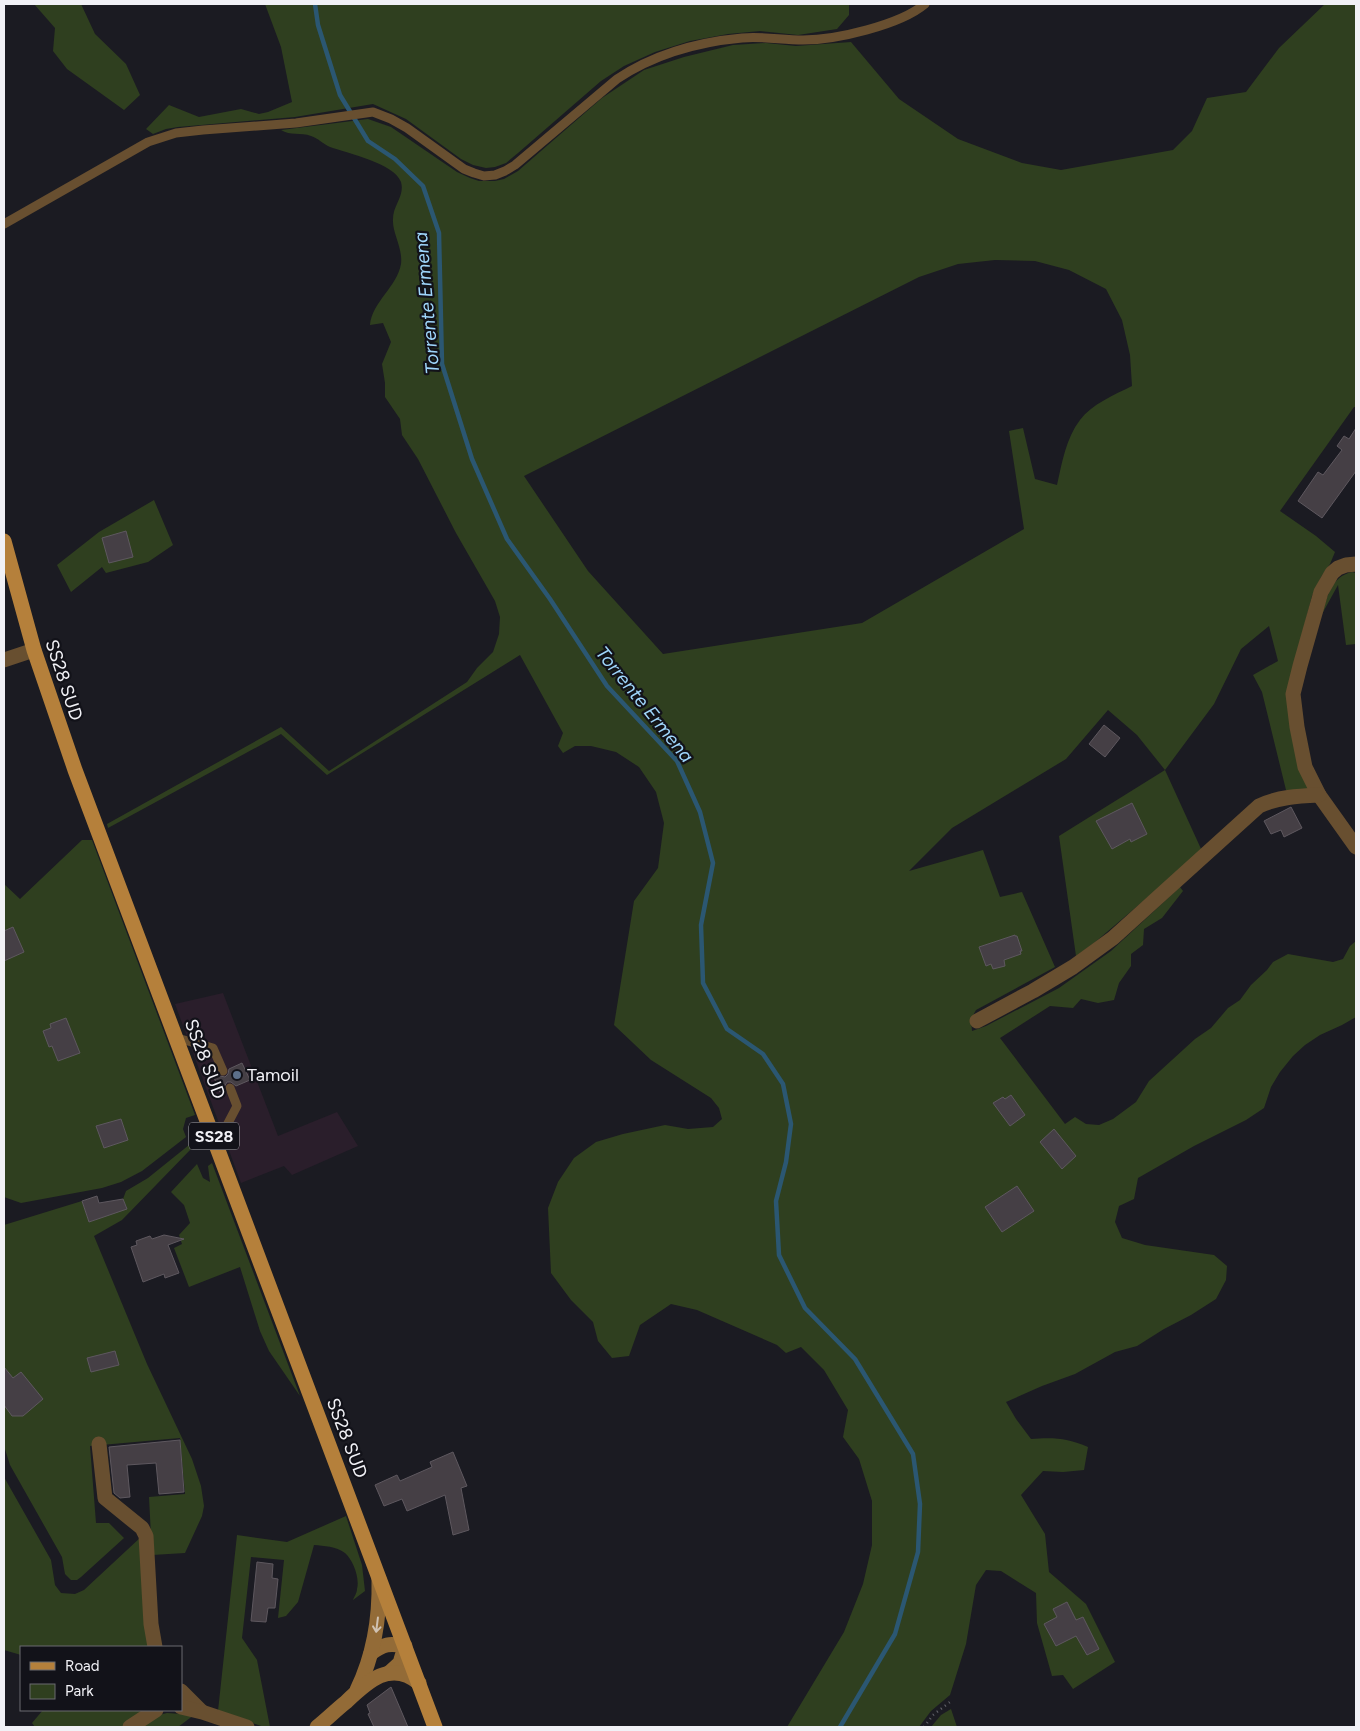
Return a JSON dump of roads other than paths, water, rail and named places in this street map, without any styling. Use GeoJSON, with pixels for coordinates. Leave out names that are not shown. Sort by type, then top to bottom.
{"type":"FeatureCollection","features":[{"type":"Feature","properties":{"kind":"main road","name":"SS28 SUD"},"geometry":{"type":"LineString","coordinates":[[4,541],[34,650],[75,770],[435,1727]]}},
{"type":"Feature","properties":{"kind":"main road"},"geometry":{"type":"LineString","coordinates":[[356,1691],[364,1676],[376,1632],[379,1606],[379,1577]]}},
{"type":"Feature","properties":{"kind":"main road"},"geometry":{"type":"LineString","coordinates":[[317,1727],[356,1691],[368,1682],[389,1673],[400,1663],[404,1646],[383,1645],[371,1653]]}},
{"type":"Feature","properties":{"kind":"main road"},"geometry":{"type":"LineString","coordinates":[[389,1673],[401,1673],[410,1676],[418,1683]]}},
{"type":"Feature","properties":{"kind":"street"},"geometry":{"type":"LineString","coordinates":[[1356,564],[1346,564],[1338,568],[1332,573],[1321,592],[1293,694],[1305,767],[1319,795],[1356,847]]}},
{"type":"Feature","properties":{"kind":"street"},"geometry":{"type":"LineString","coordinates":[[4,660],[34,650]]}},
{"type":"Feature","properties":{"kind":"street"},"geometry":{"type":"LineString","coordinates":[[977,1021],[1073,967],[1113,938],[1259,806],[1270,801],[1292,796],[1319,795]]}},
{"type":"Feature","properties":{"kind":"street"},"geometry":{"type":"LineString","coordinates":[[99,1444],[104,1498],[142,1528],[146,1536],[151,1624],[155,1646]]}},
{"type":"Feature","properties":{"kind":"street"},"geometry":{"type":"LineString","coordinates":[[182,1692],[202,1712]]}},
{"type":"Feature","properties":{"kind":"street"},"geometry":{"type":"LineString","coordinates":[[182,1707],[247,1727]]}},
{"type":"Feature","properties":{"kind":"street"},"geometry":{"type":"LineString","coordinates":[[130,1727],[154,1711]]}},
{"type":"Feature","properties":{"kind":"lane"},"geometry":{"type":"LineString","coordinates":[[4,224],[140,146],[167,135],[203,130],[296,123],[362,113],[373,112],[399,124],[464,169],[484,176],[495,175],[515,165],[610,84],[628,72],[658,57],[695,46],[743,38],[763,37],[802,40],[838,37],[892,21],[915,12],[925,4]]}},
{"type":"Feature","properties":{"kind":"lane"},"geometry":{"type":"LineString","coordinates":[[177,1038],[213,1048],[223,1071]]}},
{"type":"Feature","properties":{"kind":"lane"},"geometry":{"type":"LineString","coordinates":[[217,1144],[237,1106],[230,1088]]}},
{"type":"Feature","properties":{"kind":"waterway","name":"Torrente Ermena"},"geometry":{"type":"LineString","coordinates":[[315,4],[318,25],[340,95],[368,141],[395,159],[423,186],[439,233],[442,364],[472,459],[507,539],[550,599],[607,686],[677,761],[700,812],[713,863],[701,925],[703,983],[727,1029],[763,1054],[783,1084],[791,1124],[786,1162],[776,1201],[779,1255],[805,1308],[855,1359],[913,1454],[920,1504],[918,1552],[895,1634],[840,1727]]}},
{"type":"Feature","properties":{"kind":"place","name":"Tamoil"},"geometry":{"type":"Point","coordinates":[237,1075]}}]}
